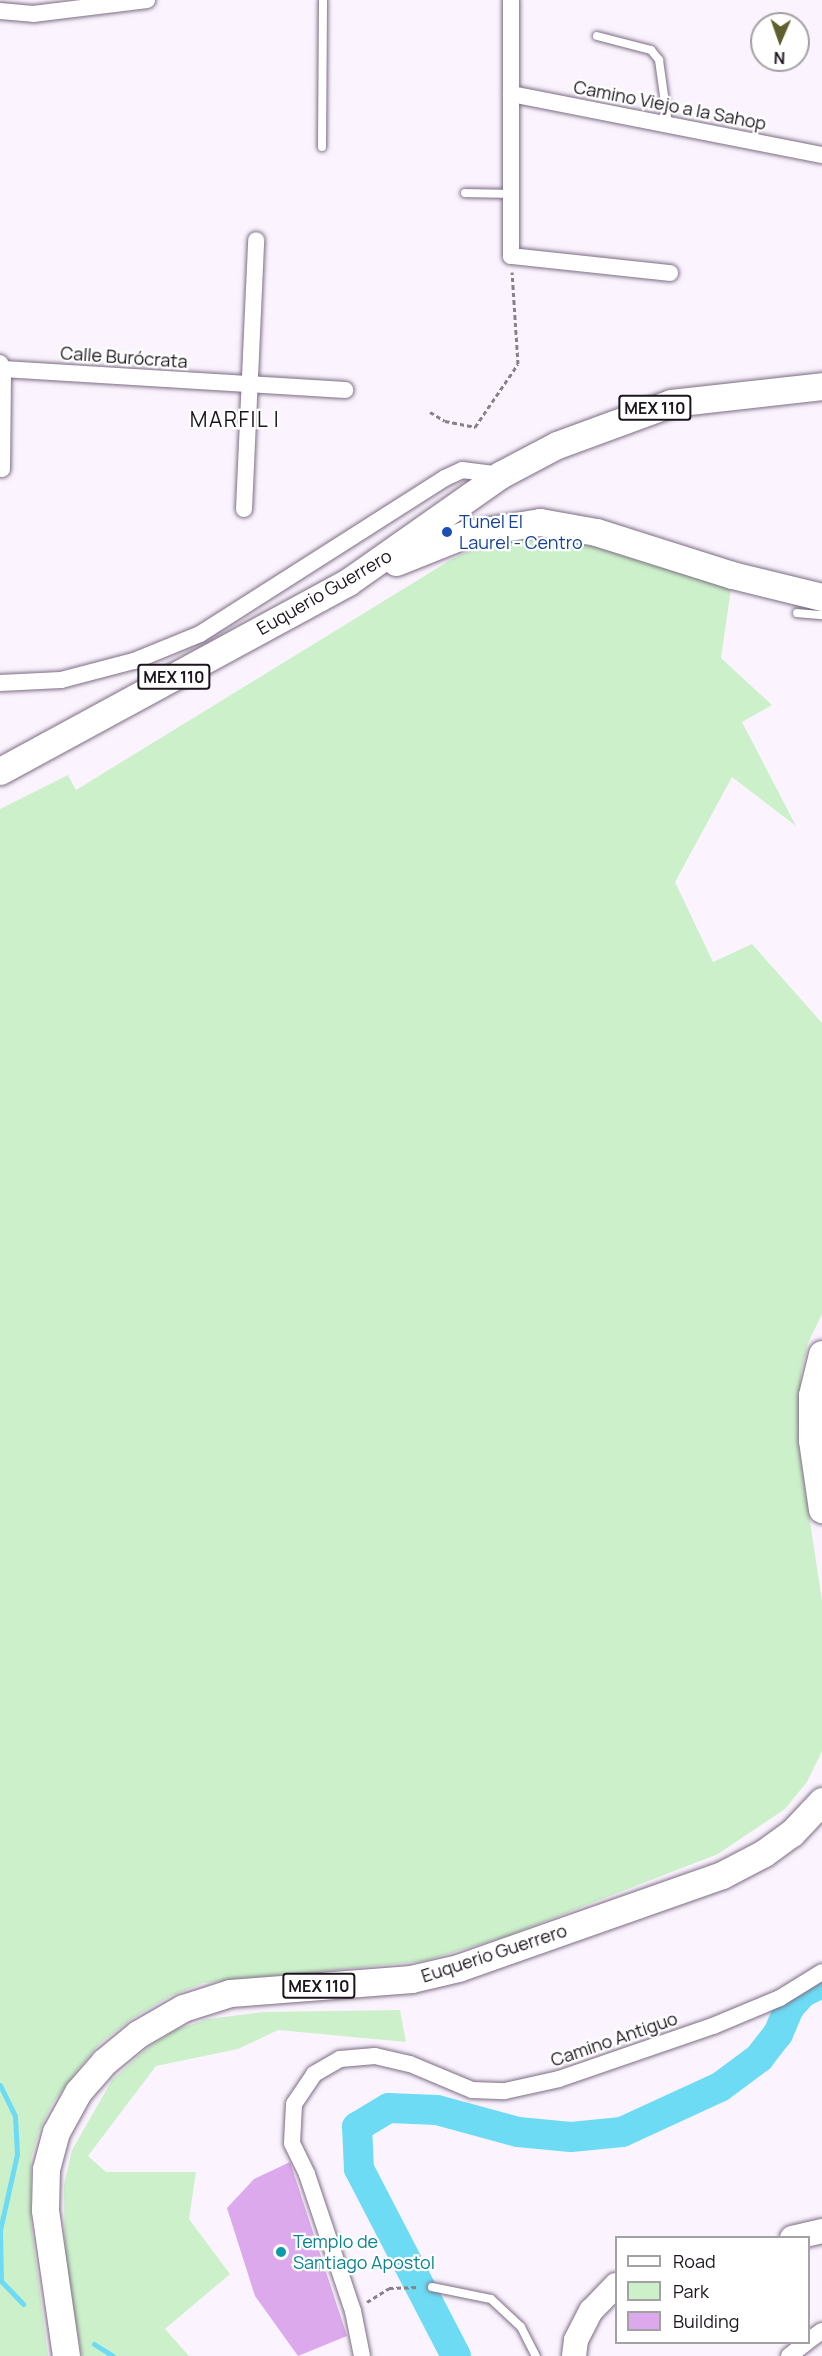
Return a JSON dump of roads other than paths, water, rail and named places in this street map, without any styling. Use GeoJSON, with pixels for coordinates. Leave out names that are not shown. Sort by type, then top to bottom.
{"type":"FeatureCollection","features":[{"type":"Feature","properties":{"kind":"main road","name":"Euquerio Guerrero"},"geometry":{"type":"LineString","coordinates":[[0,771],[348,582],[500,475],[557,445],[671,403],[822,386]]}},
{"type":"Feature","properties":{"kind":"main road","name":"MEX 110"},"geometry":{"type":"LineString","coordinates":[[348,582],[466,534],[540,522],[596,532],[732,575],[822,597]]}},
{"type":"Feature","properties":{"kind":"main road"},"geometry":{"type":"LineString","coordinates":[[822,1354],[812,1395],[812,1440],[822,1509]]}},
{"type":"Feature","properties":{"kind":"main road","name":"Euquerio Guerrero"},"geometry":{"type":"LineString","coordinates":[[66,2356],[45,2210],[46,2169],[56,2132],[78,2092],[104,2062],[138,2034],[183,2008],[230,1994],[411,1979],[458,1968],[722,1875],[764,1853],[792,1833],[822,1801]]}},
{"type":"Feature","properties":{"kind":"main road"},"geometry":{"type":"LineString","coordinates":[[801,2236],[822,2231]]}},
{"type":"Feature","properties":{"kind":"main road"},"geometry":{"type":"LineString","coordinates":[[574,2356],[576,2340],[591,2311],[615,2286]]}},
{"type":"Feature","properties":{"kind":"street"},"geometry":{"type":"LineString","coordinates":[[511,0],[511,255],[670,273]]}},
{"type":"Feature","properties":{"kind":"street"},"geometry":{"type":"LineString","coordinates":[[0,11],[33,14],[139,1]]}},
{"type":"Feature","properties":{"kind":"street","name":"Camino Viejo a la Sahop"},"geometry":{"type":"LineString","coordinates":[[511,94],[822,155]]}},
{"type":"Feature","properties":{"kind":"street"},"geometry":{"type":"LineString","coordinates":[[244,509],[256,240]]}},
{"type":"Feature","properties":{"kind":"street"},"geometry":{"type":"LineString","coordinates":[[2,366],[2,469]]}},
{"type":"Feature","properties":{"kind":"street","name":"Calle Burócrata"},"geometry":{"type":"LineString","coordinates":[[2,366],[345,390]]}},
{"type":"Feature","properties":{"kind":"street"},"geometry":{"type":"LineString","coordinates":[[0,683],[61,680],[134,661],[200,634],[446,478],[462,470],[500,475]]}},
{"type":"Feature","properties":{"kind":"street","name":"Camino Antiguo"},"geometry":{"type":"LineString","coordinates":[[362,2356],[353,2311],[307,2174],[292,2143],[294,2104],[314,2074],[340,2059],[375,2056],[411,2064],[472,2090],[505,2091],[559,2079],[713,2026],[780,1998],[822,1972]]}},
{"type":"Feature","properties":{"kind":"street"},"geometry":{"type":"LineString","coordinates":[[810,2340],[822,2331]]}},
{"type":"Feature","properties":{"kind":"street"},"geometry":{"type":"LineString","coordinates":[[789,2356],[805,2344]]}},
{"type":"Feature","properties":{"kind":"lane"},"geometry":{"type":"LineString","coordinates":[[322,147],[323,0]]}},
{"type":"Feature","properties":{"kind":"lane"},"geometry":{"type":"LineString","coordinates":[[597,36],[651,50],[659,60],[668,124]]}},
{"type":"Feature","properties":{"kind":"lane"},"geometry":{"type":"LineString","coordinates":[[465,193],[512,194]]}},
{"type":"Feature","properties":{"kind":"lane"},"geometry":{"type":"LineString","coordinates":[[797,613],[822,615]]}},
{"type":"Feature","properties":{"kind":"lane"},"geometry":{"type":"LineString","coordinates":[[432,2287],[491,2299],[521,2327],[536,2356]]}},
{"type":"Feature","properties":{"kind":"waterway"},"geometry":{"type":"LineString","coordinates":[[456,2356],[359,2169],[357,2127],[389,2108],[437,2110],[518,2132],[571,2137],[622,2132],[720,2087],[759,2058],[778,2034],[789,2008],[802,1993],[822,1983]]}},
{"type":"Feature","properties":{"kind":"waterway"},"geometry":{"type":"LineString","coordinates":[[0,2085],[15,2116],[17,2154],[0,2230],[1,2281],[23,2304]]}},
{"type":"Feature","properties":{"kind":"waterway"},"geometry":{"type":"LineString","coordinates":[[94,2344],[113,2356]]}},
{"type":"Feature","properties":{"kind":"place","name":"Tunel El Laurel - Centro"},"geometry":{"type":"Point","coordinates":[447,532]}},
{"type":"Feature","properties":{"kind":"place","name":"Templo de Santiago Apostol"},"geometry":{"type":"Point","coordinates":[281,2252]}},
{"type":"Feature","properties":{"kind":"district","name":"MARFIL I"},"geometry":{"type":"Point","coordinates":[235,419]}}]}
